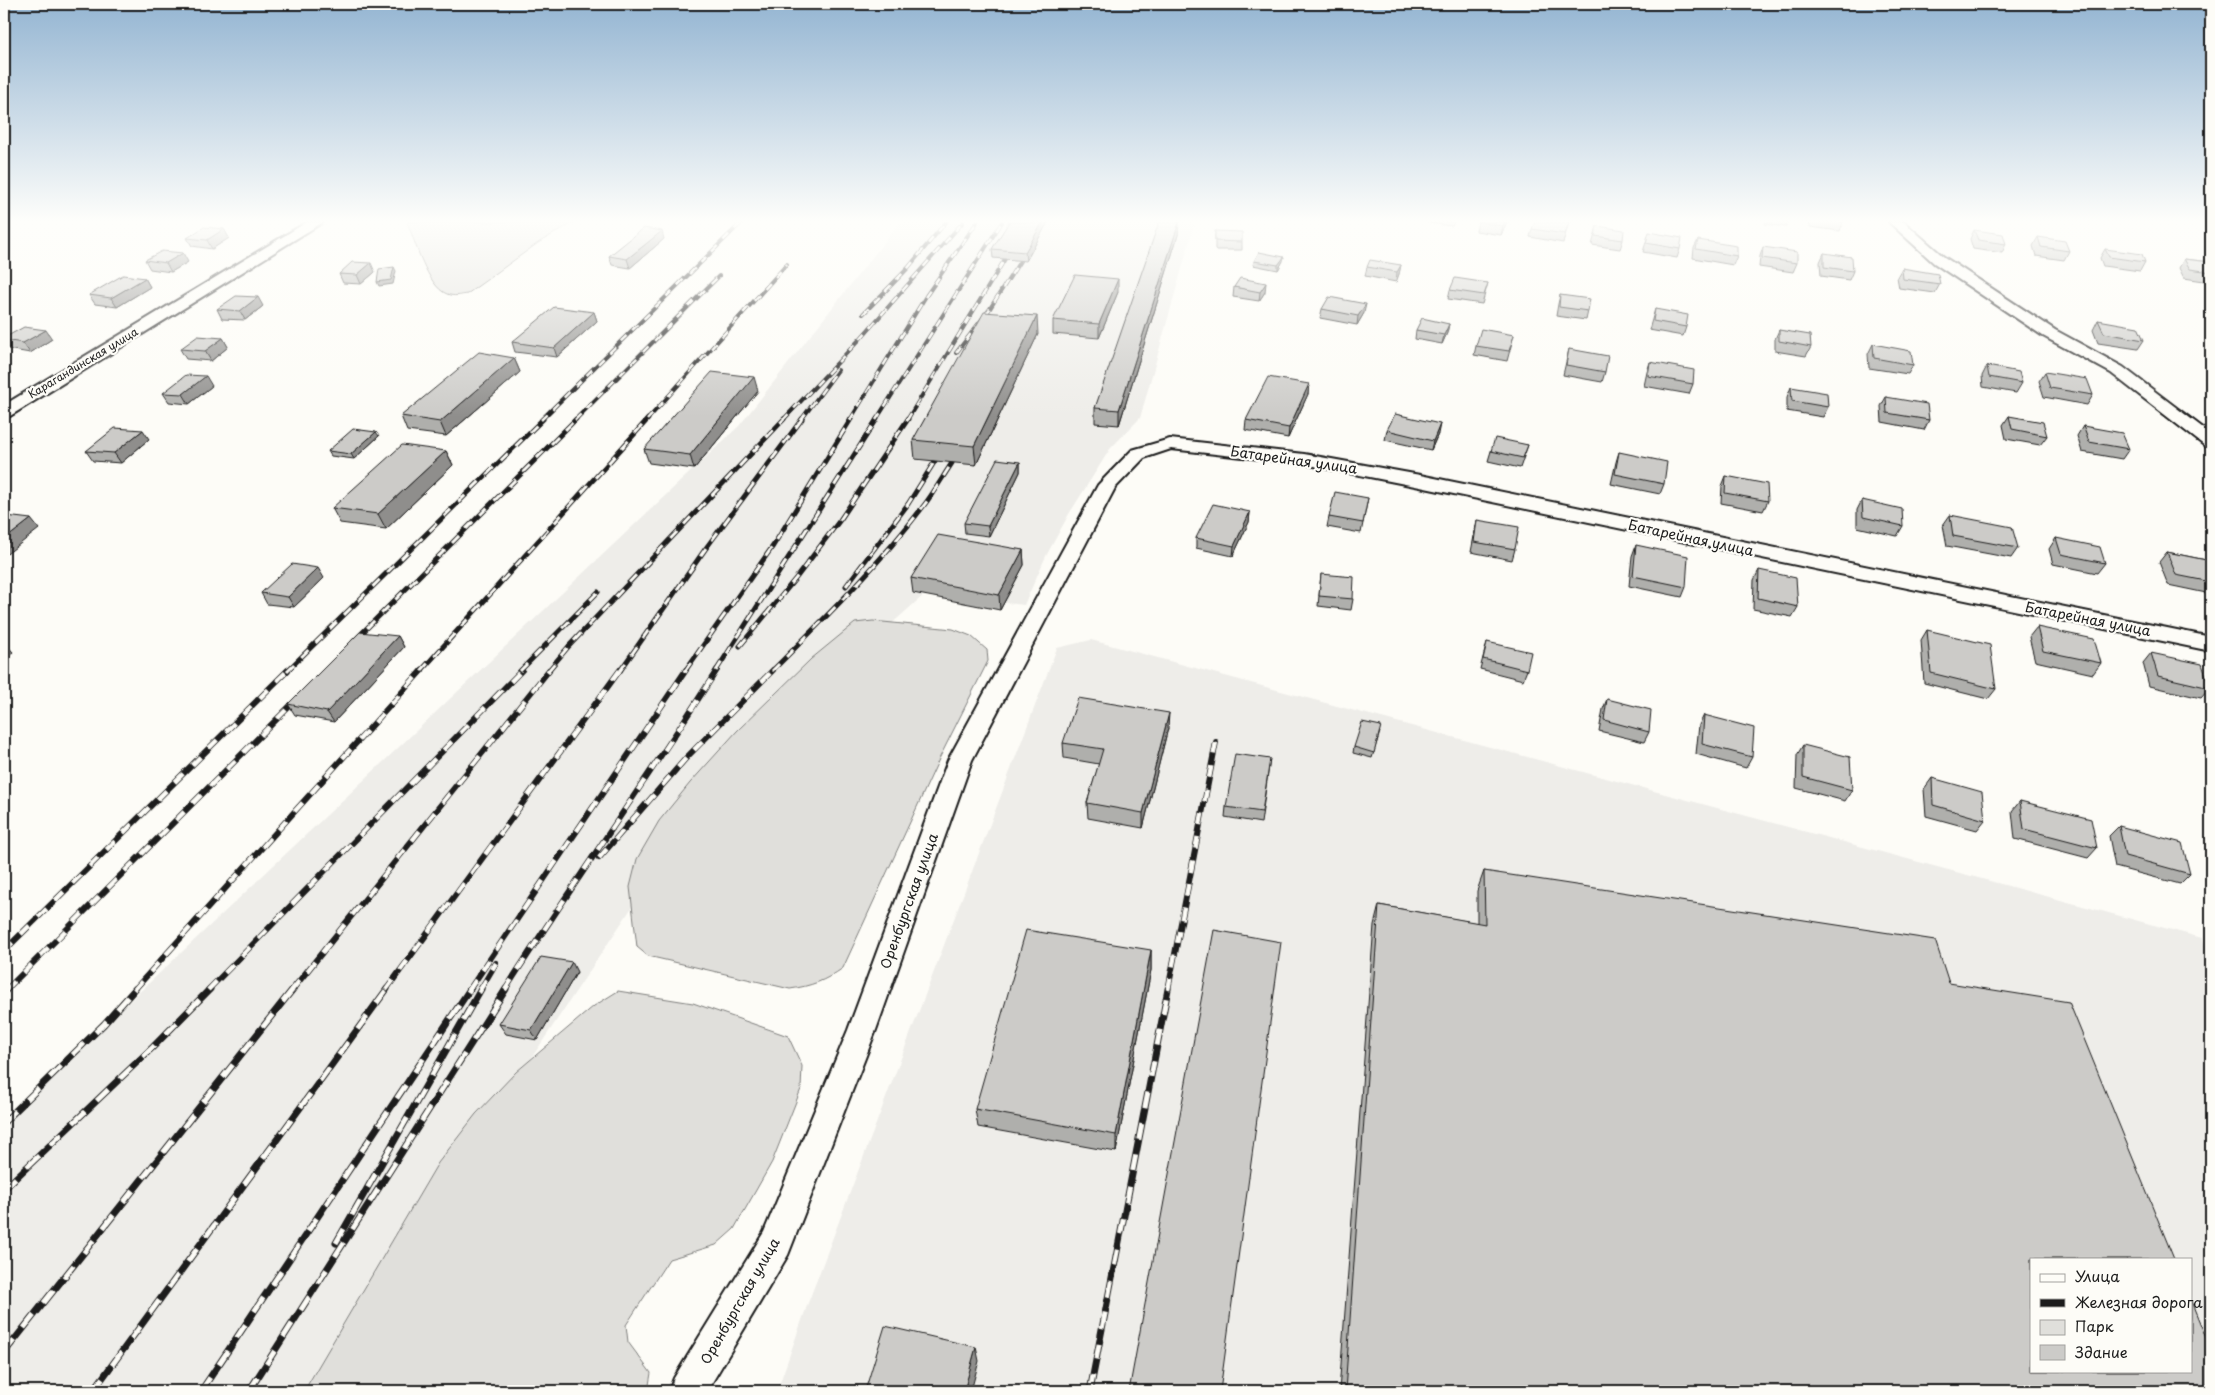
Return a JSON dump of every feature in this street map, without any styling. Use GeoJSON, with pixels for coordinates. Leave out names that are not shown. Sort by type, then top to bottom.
{"type":"FeatureCollection","features":[{"type":"Feature","properties":{"kind":"street","name":"Карагандинская улица"},"geometry":{"type":"LineString","coordinates":[[4,412],[209,287]]}},
{"type":"Feature","properties":{"kind":"street"},"geometry":{"type":"LineString","coordinates":[[1980,287],[2049,332],[2117,370],[2211,442]]}},
{"type":"Feature","properties":{"kind":"street","name":"Батарейная улица"},"geometry":{"type":"LineString","coordinates":[[1170,444],[1304,460],[1420,481],[2211,644]]}},
{"type":"Feature","properties":{"kind":"street","name":"Оренбургская улица"},"geometry":{"type":"LineString","coordinates":[[687,1391],[776,1243],[862,1030],[960,760],[1107,485],[1138,454],[1170,444]]}},
{"type":"Feature","properties":{"kind":"shaded area"},"geometry":{"type":"Polygon","coordinates":[[[849,287],[1177,287],[1140,418],[1110,449],[1069,514],[1046,556],[1024,605],[926,593],[717,780],[309,1391],[4,1391],[4,1120],[739,426],[849,287]]]}},
{"type":"Feature","properties":{"kind":"shaded area"},"geometry":{"type":"Polygon","coordinates":[[[1091,640],[2202,938],[2211,957],[2211,1391],[777,1391],[808,1303],[1057,648],[1091,640]]]}},
{"type":"Feature","properties":{"kind":"green space"},"geometry":{"type":"Polygon","coordinates":[[[438,287],[477,287],[467,294],[455,296],[447,294],[438,287]]]}},
{"type":"Feature","properties":{"kind":"green space"},"geometry":{"type":"Polygon","coordinates":[[[873,621],[953,629],[971,636],[987,650],[988,661],[940,757],[843,968],[818,982],[790,989],[648,956],[637,947],[630,887],[637,859],[659,821],[737,731],[811,659],[855,623],[873,621]]]}},
{"type":"Feature","properties":{"kind":"green space"},"geometry":{"type":"Polygon","coordinates":[[[618,991],[693,1003],[788,1036],[802,1066],[801,1089],[772,1162],[734,1229],[716,1245],[669,1259],[626,1325],[628,1342],[651,1373],[648,1391],[304,1391],[438,1163],[476,1114],[516,1072],[594,1006],[618,991]]]}},
{"type":"Feature","properties":{"kind":"building"},"geometry":{"type":"Polygon","coordinates":[[[102,287],[130,287],[111,298],[89,295],[102,287]]]}},
{"type":"Feature","properties":{"kind":"building"},"geometry":{"type":"Polygon","coordinates":[[[1069,287],[1115,287],[1099,324],[1053,320],[1069,287]]]}},
{"type":"Feature","properties":{"kind":"building"},"geometry":{"type":"Polygon","coordinates":[[[1137,287],[1158,287],[1119,410],[1095,408],[1137,287]]]}},
{"type":"Feature","properties":{"kind":"building"},"geometry":{"type":"Polygon","coordinates":[[[1235,287],[1263,287],[1260,292],[1235,287]]]}},
{"type":"Feature","properties":{"kind":"building"},"geometry":{"type":"Polygon","coordinates":[[[1451,287],[1487,287],[1484,295],[1450,290],[1451,287]]]}},
{"type":"Feature","properties":{"kind":"building"},"geometry":{"type":"Polygon","coordinates":[[[1560,295],[1590,299],[1588,311],[1559,307],[1560,295]]]}},
{"type":"Feature","properties":{"kind":"building"},"geometry":{"type":"Polygon","coordinates":[[[236,296],[258,297],[240,311],[217,309],[236,296]]]}},
{"type":"Feature","properties":{"kind":"building"},"geometry":{"type":"Polygon","coordinates":[[[1329,297],[1366,304],[1358,316],[1322,309],[1329,297]]]}},
{"type":"Feature","properties":{"kind":"building"},"geometry":{"type":"Polygon","coordinates":[[[554,307],[594,312],[554,348],[512,342],[554,307]]]}},
{"type":"Feature","properties":{"kind":"building"},"geometry":{"type":"Polygon","coordinates":[[[1655,309],[1688,315],[1686,327],[1653,321],[1655,309]]]}},
{"type":"Feature","properties":{"kind":"building"},"geometry":{"type":"Polygon","coordinates":[[[984,312],[1037,316],[974,446],[913,440],[984,312]]]}},
{"type":"Feature","properties":{"kind":"building"},"geometry":{"type":"Polygon","coordinates":[[[1422,318],[1449,324],[1444,335],[1416,330],[1422,318]]]}},
{"type":"Feature","properties":{"kind":"building"},"geometry":{"type":"Polygon","coordinates":[[[2098,320],[2138,327],[2144,340],[2104,333],[2098,320]]]}},
{"type":"Feature","properties":{"kind":"building"},"geometry":{"type":"Polygon","coordinates":[[[24,327],[46,330],[23,343],[4,340],[4,338],[24,327]]]}},
{"type":"Feature","properties":{"kind":"building"},"geometry":{"type":"Polygon","coordinates":[[[1481,329],[1514,335],[1509,351],[1476,346],[1481,329]]]}},
{"type":"Feature","properties":{"kind":"building"},"geometry":{"type":"Polygon","coordinates":[[[1779,330],[1810,335],[1811,347],[1779,341],[1779,330]]]}},
{"type":"Feature","properties":{"kind":"building"},"geometry":{"type":"Polygon","coordinates":[[[198,336],[223,338],[205,351],[180,349],[198,336]]]}},
{"type":"Feature","properties":{"kind":"building"},"geometry":{"type":"Polygon","coordinates":[[[1873,344],[1911,351],[1913,365],[1874,358],[1873,344]]]}},
{"type":"Feature","properties":{"kind":"building"},"geometry":{"type":"Polygon","coordinates":[[[1569,349],[1608,356],[1605,372],[1566,365],[1569,349]]]}},
{"type":"Feature","properties":{"kind":"building"},"geometry":{"type":"Polygon","coordinates":[[[479,352],[514,358],[440,422],[401,416],[479,352]]]}},
{"type":"Feature","properties":{"kind":"building"},"geometry":{"type":"Polygon","coordinates":[[[1650,362],[1694,370],[1693,384],[1648,376],[1650,362]]]}},
{"type":"Feature","properties":{"kind":"building"},"geometry":{"type":"Polygon","coordinates":[[[1987,366],[2019,372],[2022,383],[1989,377],[1987,366]]]}},
{"type":"Feature","properties":{"kind":"building"},"geometry":{"type":"Polygon","coordinates":[[[712,372],[754,377],[690,455],[644,449],[712,372]]]}},
{"type":"Feature","properties":{"kind":"building"},"geometry":{"type":"Polygon","coordinates":[[[2045,372],[2087,379],[2093,395],[2050,388],[2045,372]]]}},
{"type":"Feature","properties":{"kind":"building"},"geometry":{"type":"Polygon","coordinates":[[[186,375],[206,376],[183,394],[163,393],[186,375]]]}},
{"type":"Feature","properties":{"kind":"building"},"geometry":{"type":"Polygon","coordinates":[[[1268,377],[1309,384],[1289,428],[1246,420],[1268,377]]]}},
{"type":"Feature","properties":{"kind":"building"},"geometry":{"type":"Polygon","coordinates":[[[1791,387],[1827,393],[1828,407],[1792,401],[1791,387]]]}},
{"type":"Feature","properties":{"kind":"building"},"geometry":{"type":"Polygon","coordinates":[[[1886,397],[1927,404],[1929,420],[1887,413],[1886,397]]]}},
{"type":"Feature","properties":{"kind":"building"},"geometry":{"type":"Polygon","coordinates":[[[1395,414],[1440,424],[1433,441],[1387,430],[1395,414]]]}},
{"type":"Feature","properties":{"kind":"building"},"geometry":{"type":"Polygon","coordinates":[[[2009,416],[2043,422],[2047,436],[2012,429],[2009,416]]]}},
{"type":"Feature","properties":{"kind":"building"},"geometry":{"type":"Polygon","coordinates":[[[2083,426],[2122,433],[2129,449],[2089,442],[2083,426]]]}},
{"type":"Feature","properties":{"kind":"building"},"geometry":{"type":"Polygon","coordinates":[[[115,428],[143,430],[114,453],[86,451],[115,428]]]}},
{"type":"Feature","properties":{"kind":"building"},"geometry":{"type":"Polygon","coordinates":[[[353,429],[376,432],[351,454],[328,451],[353,429]]]}},
{"type":"Feature","properties":{"kind":"building"},"geometry":{"type":"Polygon","coordinates":[[[1495,438],[1528,445],[1523,458],[1491,451],[1495,438]]]}},
{"type":"Feature","properties":{"kind":"building"},"geometry":{"type":"Polygon","coordinates":[[[402,445],[446,451],[378,514],[332,508],[402,445]]]}},
{"type":"Feature","properties":{"kind":"building"},"geometry":{"type":"Polygon","coordinates":[[[1619,452],[1667,462],[1664,484],[1615,474],[1619,452]]]}},
{"type":"Feature","properties":{"kind":"building"},"geometry":{"type":"Polygon","coordinates":[[[997,459],[1020,462],[988,526],[964,523],[997,459]]]}},
{"type":"Feature","properties":{"kind":"building"},"geometry":{"type":"Polygon","coordinates":[[[1726,476],[1767,484],[1768,501],[1725,493],[1726,476]]]}},
{"type":"Feature","properties":{"kind":"building"},"geometry":{"type":"Polygon","coordinates":[[[1335,492],[1368,498],[1363,523],[1329,517],[1335,492]]]}},
{"type":"Feature","properties":{"kind":"building"},"geometry":{"type":"Polygon","coordinates":[[[1862,500],[1902,509],[1903,526],[1863,517],[1862,500]]]}},
{"type":"Feature","properties":{"kind":"building"},"geometry":{"type":"Polygon","coordinates":[[[1213,504],[1250,512],[1234,546],[1196,538],[1213,504]]]}},
{"type":"Feature","properties":{"kind":"building"},"geometry":{"type":"Polygon","coordinates":[[[1950,515],[2012,527],[2018,548],[1953,536],[1950,515]]]}},
{"type":"Feature","properties":{"kind":"building"},"geometry":{"type":"Polygon","coordinates":[[[6,516],[31,519],[4,540],[4,518],[6,516]]]}},
{"type":"Feature","properties":{"kind":"building"},"geometry":{"type":"Polygon","coordinates":[[[1477,520],[1519,527],[1515,549],[1474,542],[1477,520]]]}},
{"type":"Feature","properties":{"kind":"building"},"geometry":{"type":"Polygon","coordinates":[[[938,535],[1023,550],[999,595],[911,578],[938,535]]]}},
{"type":"Feature","properties":{"kind":"building"},"geometry":{"type":"Polygon","coordinates":[[[2056,538],[2100,547],[2105,563],[2061,554],[2056,538]]]}},
{"type":"Feature","properties":{"kind":"building"},"geometry":{"type":"Polygon","coordinates":[[[1636,545],[1688,556],[1686,587],[1633,576],[1636,545]]]}},
{"type":"Feature","properties":{"kind":"building"},"geometry":{"type":"Polygon","coordinates":[[[2167,552],[2211,561],[2211,582],[2176,575],[2167,552]]]}},
{"type":"Feature","properties":{"kind":"building"},"geometry":{"type":"Polygon","coordinates":[[[292,564],[318,568],[288,597],[261,593],[292,564]]]}},
{"type":"Feature","properties":{"kind":"building"},"geometry":{"type":"Polygon","coordinates":[[[1759,570],[1796,578],[1798,607],[1758,598],[1759,570]]]}},
{"type":"Feature","properties":{"kind":"building"},"geometry":{"type":"Polygon","coordinates":[[[1321,574],[1354,577],[1353,599],[1319,596],[1321,574]]]}},
{"type":"Feature","properties":{"kind":"building"},"geometry":{"type":"Polygon","coordinates":[[[2037,627],[2094,639],[2101,663],[2043,651],[2037,627]]]}},
{"type":"Feature","properties":{"kind":"building"},"geometry":{"type":"Polygon","coordinates":[[[1927,630],[1990,645],[1996,689],[1931,673],[1927,630]]]}},
{"type":"Feature","properties":{"kind":"building"},"geometry":{"type":"Polygon","coordinates":[[[360,632],[398,636],[327,712],[288,704],[360,632]]]}},
{"type":"Feature","properties":{"kind":"building"},"geometry":{"type":"Polygon","coordinates":[[[1487,642],[1531,652],[1527,670],[1483,659],[1487,642]]]}},
{"type":"Feature","properties":{"kind":"building"},"geometry":{"type":"Polygon","coordinates":[[[2151,653],[2202,664],[2210,688],[2158,676],[2151,653]]]}},
{"type":"Feature","properties":{"kind":"building"},"geometry":{"type":"Polygon","coordinates":[[[1078,698],[1169,713],[1143,813],[1087,803],[1103,749],[1063,743],[1078,698]]]}},
{"type":"Feature","properties":{"kind":"building"},"geometry":{"type":"Polygon","coordinates":[[[1607,699],[1651,710],[1649,732],[1604,720],[1607,699]]]}},
{"type":"Feature","properties":{"kind":"building"},"geometry":{"type":"Polygon","coordinates":[[[1704,715],[1754,728],[1752,757],[1702,744],[1704,715]]]}},
{"type":"Feature","properties":{"kind":"building"},"geometry":{"type":"Polygon","coordinates":[[[1362,722],[1381,726],[1374,753],[1354,747],[1362,722]]]}},
{"type":"Feature","properties":{"kind":"building"},"geometry":{"type":"Polygon","coordinates":[[[1803,745],[1850,757],[1852,790],[1803,777],[1803,745]]]}},
{"type":"Feature","properties":{"kind":"building"},"geometry":{"type":"Polygon","coordinates":[[[1235,754],[1270,759],[1262,812],[1226,807],[1235,754]]]}},
{"type":"Feature","properties":{"kind":"building"},"geometry":{"type":"Polygon","coordinates":[[[1932,778],[1982,792],[1985,820],[1933,805],[1932,778]]]}},
{"type":"Feature","properties":{"kind":"building"},"geometry":{"type":"Polygon","coordinates":[[[2020,801],[2091,819],[2097,848],[2024,829],[2020,801]]]}},
{"type":"Feature","properties":{"kind":"building"},"geometry":{"type":"Polygon","coordinates":[[[2119,826],[2182,843],[2190,874],[2125,856],[2119,826]]]}},
{"type":"Feature","properties":{"kind":"building"},"geometry":{"type":"Polygon","coordinates":[[[1484,871],[1935,940],[1949,983],[2069,1002],[2174,1258],[2030,1258],[2030,1372],[2192,1372],[2192,1303],[2211,1350],[2211,1391],[1345,1391],[1379,905],[1485,924],[1484,871]]]}},
{"type":"Feature","properties":{"kind":"building"},"geometry":{"type":"Polygon","coordinates":[[[1026,930],[1151,950],[1116,1135],[975,1109],[1026,930]]]}},
{"type":"Feature","properties":{"kind":"building"},"geometry":{"type":"Polygon","coordinates":[[[1214,930],[1281,942],[1220,1391],[1129,1391],[1214,930]]]}},
{"type":"Feature","properties":{"kind":"building"},"geometry":{"type":"Polygon","coordinates":[[[541,957],[572,962],[531,1030],[499,1024],[541,957]]]}},
{"type":"Feature","properties":{"kind":"building"},"geometry":{"type":"Polygon","coordinates":[[[885,1326],[976,1347],[964,1391],[865,1391],[885,1326]]]}},
{"type":"Feature","properties":{"kind":"railway"},"geometry":{"type":"LineString","coordinates":[[541,420],[676,287]]}},
{"type":"Feature","properties":{"kind":"railway"},"geometry":{"type":"LineString","coordinates":[[353,642],[708,287]]}},
{"type":"Feature","properties":{"kind":"railway"},"geometry":{"type":"LineString","coordinates":[[647,420],[766,287]]}},
{"type":"Feature","properties":{"kind":"railway"},"geometry":{"type":"LineString","coordinates":[[863,314],[889,287]]}},
{"type":"Feature","properties":{"kind":"railway"},"geometry":{"type":"LineString","coordinates":[[783,420],[860,339],[906,287]]}},
{"type":"Feature","properties":{"kind":"railway"},"geometry":{"type":"LineString","coordinates":[[850,420],[932,287]]}},
{"type":"Feature","properties":{"kind":"railway"},"geometry":{"type":"LineString","coordinates":[[876,420],[961,287]]}},
{"type":"Feature","properties":{"kind":"railway"},"geometry":{"type":"LineString","coordinates":[[907,420],[988,287]]}},
{"type":"Feature","properties":{"kind":"railway"},"geometry":{"type":"LineString","coordinates":[[956,353],[989,310],[1003,287]]}},
{"type":"Feature","properties":{"kind":"railway"},"geometry":{"type":"LineString","coordinates":[[801,420],[838,370]]}},
{"type":"Feature","properties":{"kind":"railway"},"geometry":{"type":"LineString","coordinates":[[287,671],[543,419]]}},
{"type":"Feature","properties":{"kind":"railway"},"geometry":{"type":"LineString","coordinates":[[421,671],[648,419]]}},
{"type":"Feature","properties":{"kind":"railway"},"geometry":{"type":"LineString","coordinates":[[548,671],[569,646],[784,419]]}},
{"type":"Feature","properties":{"kind":"railway"},"geometry":{"type":"LineString","coordinates":[[620,671],[706,548],[802,419]]}},
{"type":"Feature","properties":{"kind":"railway"},"geometry":{"type":"LineString","coordinates":[[685,671],[773,546],[851,419]]}},
{"type":"Feature","properties":{"kind":"railway"},"geometry":{"type":"LineString","coordinates":[[716,671],[877,419]]}},
{"type":"Feature","properties":{"kind":"railway"},"geometry":{"type":"LineString","coordinates":[[740,646],[796,578],[840,520],[908,419]]}},
{"type":"Feature","properties":{"kind":"railway"},"geometry":{"type":"LineString","coordinates":[[846,586],[908,504],[935,461]]}},
{"type":"Feature","properties":{"kind":"railway"},"geometry":{"type":"LineString","coordinates":[[773,670],[850,592],[887,551],[926,503],[952,463]]}},
{"type":"Feature","properties":{"kind":"railway"},"geometry":{"type":"LineString","coordinates":[[520,671],[598,592]]}},
{"type":"Feature","properties":{"kind":"railway"},"geometry":{"type":"LineString","coordinates":[[4,951],[288,670]]}},
{"type":"Feature","properties":{"kind":"railway"},"geometry":{"type":"LineString","coordinates":[[134,990],[422,670]]}},
{"type":"Feature","properties":{"kind":"railway"},"geometry":{"type":"LineString","coordinates":[[208,990],[522,670]]}},
{"type":"Feature","properties":{"kind":"railway"},"geometry":{"type":"LineString","coordinates":[[292,990],[549,670]]}},
{"type":"Feature","properties":{"kind":"railway"},"geometry":{"type":"LineString","coordinates":[[386,990],[620,670]]}},
{"type":"Feature","properties":{"kind":"railway"},"geometry":{"type":"LineString","coordinates":[[469,990],[686,670]]}},
{"type":"Feature","properties":{"kind":"railway"},"geometry":{"type":"LineString","coordinates":[[505,990],[717,670]]}},
{"type":"Feature","properties":{"kind":"railway"},"geometry":{"type":"LineString","coordinates":[[599,858],[687,757],[773,670]]}},
{"type":"Feature","properties":{"kind":"railway"},"geometry":{"type":"LineString","coordinates":[[4,992],[299,697]]}},
{"type":"Feature","properties":{"kind":"railway"},"geometry":{"type":"LineString","coordinates":[[1168,990],[1216,742]]}},
{"type":"Feature","properties":{"kind":"railway"},"geometry":{"type":"LineString","coordinates":[[480,990],[496,963]]}},
{"type":"Feature","properties":{"kind":"railway"},"geometry":{"type":"LineString","coordinates":[[4,1122],[104,1024],[135,989]]}},
{"type":"Feature","properties":{"kind":"railway"},"geometry":{"type":"LineString","coordinates":[[4,1189],[153,1047],[210,989]]}},
{"type":"Feature","properties":{"kind":"railway"},"geometry":{"type":"LineString","coordinates":[[4,1353],[293,989]]}},
{"type":"Feature","properties":{"kind":"railway"},"geometry":{"type":"LineString","coordinates":[[93,1391],[387,989]]}},
{"type":"Feature","properties":{"kind":"railway"},"geometry":{"type":"LineString","coordinates":[[201,1391],[470,989]]}},
{"type":"Feature","properties":{"kind":"railway"},"geometry":{"type":"LineString","coordinates":[[336,1243],[481,989]]}},
{"type":"Feature","properties":{"kind":"railway"},"geometry":{"type":"LineString","coordinates":[[249,1391],[506,989]]}},
{"type":"Feature","properties":{"kind":"railway"},"geometry":{"type":"LineString","coordinates":[[1090,1391],[1168,989]]}}]}
